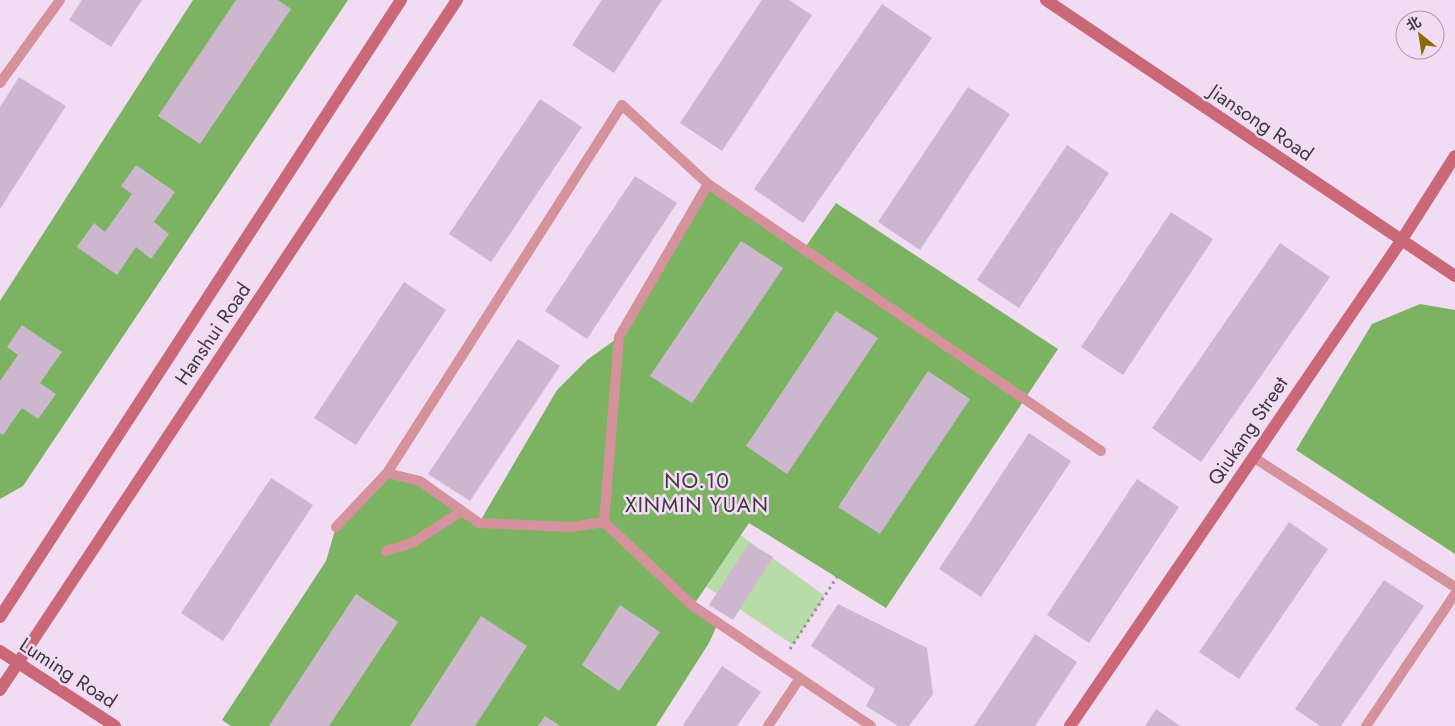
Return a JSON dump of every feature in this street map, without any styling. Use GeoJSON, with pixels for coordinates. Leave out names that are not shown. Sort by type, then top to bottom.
{"type":"FeatureCollection","features":[{"type":"Feature","properties":{"kind":"main road","name":"Hanshui Road"},"geometry":{"type":"LineString","coordinates":[[0,617],[401,0]]}},
{"type":"Feature","properties":{"kind":"main road","name":"Hanshui Road"},"geometry":{"type":"LineString","coordinates":[[0,690],[457,0]]}},
{"type":"Feature","properties":{"kind":"main road","name":"Jiansong Road"},"geometry":{"type":"LineString","coordinates":[[1046,0],[1455,276]]}},
{"type":"Feature","properties":{"kind":"main road","name":"Qiukang Street"},"geometry":{"type":"LineString","coordinates":[[1070,726],[1401,241],[1455,156]]}},
{"type":"Feature","properties":{"kind":"main road","name":"Luming Road"},"geometry":{"type":"LineString","coordinates":[[0,651],[115,726]]}},
{"type":"Feature","properties":{"kind":"lane"},"geometry":{"type":"LineString","coordinates":[[0,83],[60,0]]}},
{"type":"Feature","properties":{"kind":"lane"},"geometry":{"type":"LineString","coordinates":[[336,528],[387,474],[622,105],[708,184],[1101,451]]}},
{"type":"Feature","properties":{"kind":"lane"},"geometry":{"type":"LineString","coordinates":[[604,522],[620,337],[708,184]]}},
{"type":"Feature","properties":{"kind":"lane"},"geometry":{"type":"LineString","coordinates":[[1253,457],[1455,587]]}},
{"type":"Feature","properties":{"kind":"lane"},"geometry":{"type":"LineString","coordinates":[[387,474],[420,481],[479,523],[571,527],[604,522]]}},
{"type":"Feature","properties":{"kind":"lane"},"geometry":{"type":"LineString","coordinates":[[386,551],[412,543],[462,511]]}},
{"type":"Feature","properties":{"kind":"lane"},"geometry":{"type":"LineString","coordinates":[[604,522],[693,606],[871,726]]}},
{"type":"Feature","properties":{"kind":"lane"},"geometry":{"type":"LineString","coordinates":[[1366,726],[1455,594]]}},
{"type":"Feature","properties":{"kind":"lane"},"geometry":{"type":"LineString","coordinates":[[768,726],[800,678]]}},
{"type":"Feature","properties":{"kind":"path"},"geometry":{"type":"LineString","coordinates":[[780,665],[837,578]]}},
{"type":"Feature","properties":{"kind":"green space"},"geometry":{"type":"Polygon","coordinates":[[[193,0],[348,0],[23,486],[0,499],[0,301],[193,0]]]}},
{"type":"Feature","properties":{"kind":"green space"},"geometry":{"type":"Polygon","coordinates":[[[708,184],[804,249],[836,203],[1058,349],[886,608],[749,523],[693,606],[718,623],[709,643],[656,726],[231,726],[222,720],[326,561],[336,527],[387,473],[420,481],[479,523],[557,390],[587,360],[619,337],[708,184]]]}},
{"type":"Feature","properties":{"kind":"green space"},"geometry":{"type":"Polygon","coordinates":[[[1420,304],[1455,310],[1455,554],[1296,450],[1372,324],[1420,304]]]}},
{"type":"Feature","properties":{"kind":"green space"},"geometry":{"type":"Polygon","coordinates":[[[714,516],[825,596],[793,645],[651,549],[714,516]]]}},
{"type":"Feature","properties":{"kind":"building"},"geometry":{"type":"Polygon","coordinates":[[[82,0],[142,0],[111,47],[69,20],[82,0]]]}},
{"type":"Feature","properties":{"kind":"building"},"geometry":{"type":"Polygon","coordinates":[[[236,0],[278,0],[291,9],[200,144],[158,116],[236,0]]]}},
{"type":"Feature","properties":{"kind":"building"},"geometry":{"type":"Polygon","coordinates":[[[602,0],[662,0],[614,73],[572,45],[602,0]]]}},
{"type":"Feature","properties":{"kind":"building"},"geometry":{"type":"Polygon","coordinates":[[[762,0],[789,0],[812,15],[722,151],[680,123],[762,0]]]}},
{"type":"Feature","properties":{"kind":"building"},"geometry":{"type":"Polygon","coordinates":[[[882,4],[932,38],[803,223],[754,189],[882,4]]]}},
{"type":"Feature","properties":{"kind":"building"},"geometry":{"type":"Polygon","coordinates":[[[19,77],[66,106],[0,209],[0,107],[19,77]]]}},
{"type":"Feature","properties":{"kind":"building"},"geometry":{"type":"Polygon","coordinates":[[[968,87],[1010,114],[920,250],[878,222],[968,87]]]}},
{"type":"Feature","properties":{"kind":"building"},"geometry":{"type":"Polygon","coordinates":[[[540,99],[582,127],[491,262],[449,234],[540,99]]]}},
{"type":"Feature","properties":{"kind":"building"},"geometry":{"type":"Polygon","coordinates":[[[1067,145],[1109,173],[1019,308],[977,280],[1067,145]]]}},
{"type":"Feature","properties":{"kind":"building"},"geometry":{"type":"Polygon","coordinates":[[[136,165],[175,192],[154,222],[169,234],[151,259],[136,247],[117,275],[77,247],[94,223],[105,232],[132,194],[121,186],[136,165]]]}},
{"type":"Feature","properties":{"kind":"building"},"geometry":{"type":"Polygon","coordinates":[[[635,176],[677,203],[587,339],[545,311],[635,176]]]}},
{"type":"Feature","properties":{"kind":"building"},"geometry":{"type":"Polygon","coordinates":[[[1171,212],[1213,239],[1123,375],[1081,347],[1171,212]]]}},
{"type":"Feature","properties":{"kind":"building"},"geometry":{"type":"Polygon","coordinates":[[[741,241],[783,268],[692,403],[650,376],[741,241]]]}},
{"type":"Feature","properties":{"kind":"building"},"geometry":{"type":"Polygon","coordinates":[[[1280,243],[1330,277],[1201,462],[1152,428],[1280,243]]]}},
{"type":"Feature","properties":{"kind":"building"},"geometry":{"type":"Polygon","coordinates":[[[404,282],[446,310],[356,445],[314,418],[404,282]]]}},
{"type":"Feature","properties":{"kind":"building"},"geometry":{"type":"Polygon","coordinates":[[[836,311],[878,338],[787,474],[746,446],[836,311]]]}},
{"type":"Feature","properties":{"kind":"building"},"geometry":{"type":"Polygon","coordinates":[[[22,325],[62,352],[40,383],[56,394],[38,419],[22,408],[3,435],[0,433],[0,381],[18,355],[7,347],[22,325]]]}},
{"type":"Feature","properties":{"kind":"building"},"geometry":{"type":"Polygon","coordinates":[[[518,339],[560,366],[470,501],[428,474],[518,339]]]}},
{"type":"Feature","properties":{"kind":"building"},"geometry":{"type":"Polygon","coordinates":[[[928,371],[970,399],[880,534],[838,507],[928,371]]]}},
{"type":"Feature","properties":{"kind":"building"},"geometry":{"type":"Polygon","coordinates":[[[1029,433],[1071,461],[981,597],[939,569],[1029,433]]]}},
{"type":"Feature","properties":{"kind":"building"},"geometry":{"type":"Polygon","coordinates":[[[271,478],[313,505],[223,641],[181,613],[271,478]]]}},
{"type":"Feature","properties":{"kind":"building"},"geometry":{"type":"Polygon","coordinates":[[[1137,479],[1179,507],[1089,643],[1047,615],[1137,479]]]}},
{"type":"Feature","properties":{"kind":"building"},"geometry":{"type":"Polygon","coordinates":[[[1289,522],[1328,549],[1239,679],[1199,652],[1289,522]]]}},
{"type":"Feature","properties":{"kind":"building"},"geometry":{"type":"Polygon","coordinates":[[[749,543],[773,557],[733,620],[709,605],[749,543]]]}},
{"type":"Feature","properties":{"kind":"building"},"geometry":{"type":"Polygon","coordinates":[[[1384,580],[1424,606],[1341,726],[1320,726],[1295,709],[1384,580]]]}},
{"type":"Feature","properties":{"kind":"building"},"geometry":{"type":"Polygon","coordinates":[[[356,594],[398,622],[329,726],[269,726],[356,594]]]}},
{"type":"Feature","properties":{"kind":"building"},"geometry":{"type":"Polygon","coordinates":[[[838,604],[927,648],[933,694],[909,726],[898,726],[866,706],[875,689],[811,646],[838,604]]]}},
{"type":"Feature","properties":{"kind":"building"},"geometry":{"type":"Polygon","coordinates":[[[620,605],[660,632],[619,691],[582,665],[620,605]]]}},
{"type":"Feature","properties":{"kind":"building"},"geometry":{"type":"Polygon","coordinates":[[[481,616],[527,646],[475,726],[410,726],[481,616]]]}},
{"type":"Feature","properties":{"kind":"building"},"geometry":{"type":"Polygon","coordinates":[[[1035,634],[1077,662],[1035,726],[974,726],[1035,634]]]}},
{"type":"Feature","properties":{"kind":"building"},"geometry":{"type":"Polygon","coordinates":[[[722,666],[761,692],[737,726],[684,726],[683,725],[722,666]]]}},
{"type":"Feature","properties":{"kind":"building"},"geometry":{"type":"Polygon","coordinates":[[[1156,709],[1180,726],[1145,726],[1156,709]]]}},
{"type":"Feature","properties":{"kind":"building"},"geometry":{"type":"Polygon","coordinates":[[[545,716],[560,726],[538,726],[545,716]]]}},
{"type":"Feature","properties":{"kind":"district","name":"NO.10 XINMIN YUAN"},"geometry":{"type":"Point","coordinates":[697,493]}}]}
